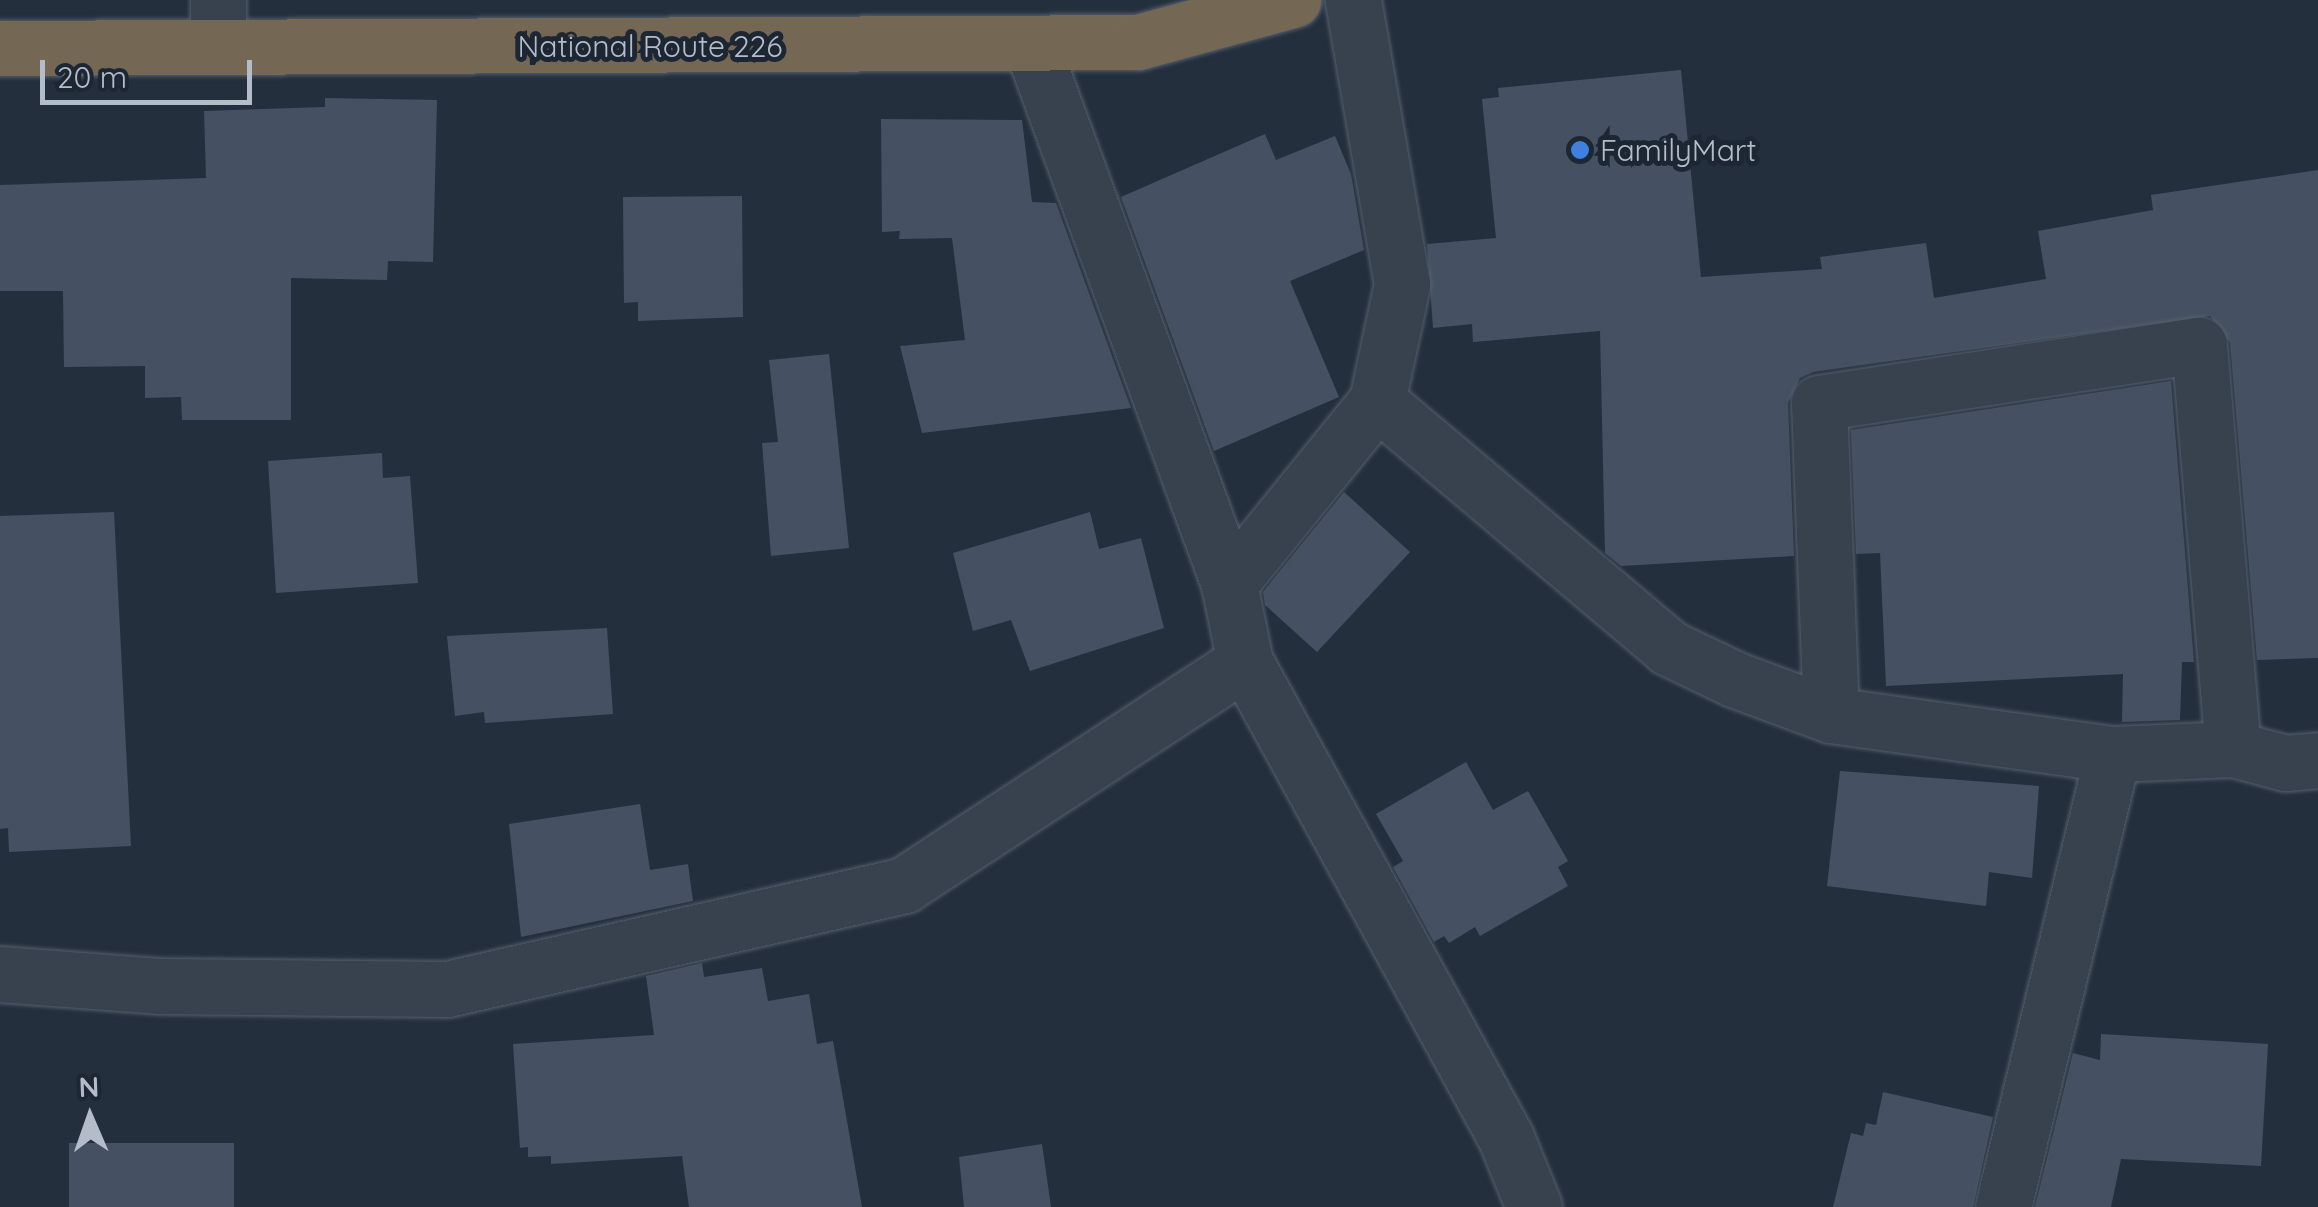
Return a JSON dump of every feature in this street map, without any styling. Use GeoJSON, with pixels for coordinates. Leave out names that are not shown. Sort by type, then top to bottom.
{"type":"FeatureCollection","features":[{"type":"Feature","properties":{"kind":"highway","name":"National Route 226"},"geometry":{"type":"LineString","coordinates":[[0,48],[218,24],[1032,46],[1138,42],[1294,0]]}},
{"type":"Feature","properties":{"kind":"street"},"geometry":{"type":"LineString","coordinates":[[1229,584],[1377,401],[1402,284],[1353,0]]}},
{"type":"Feature","properties":{"kind":"street"},"geometry":{"type":"LineString","coordinates":[[1032,46],[1229,584],[1245,662],[1506,1138],[1534,1207]]}},
{"type":"Feature","properties":{"kind":"street"},"geometry":{"type":"LineString","coordinates":[[1831,715],[1820,403],[2199,345],[2234,750]]}},
{"type":"Feature","properties":{"kind":"street"},"geometry":{"type":"LineString","coordinates":[[1377,401],[1669,648],[1831,715],[2113,754],[2234,750],[2286,763],[2318,760]]}},
{"type":"Feature","properties":{"kind":"street"},"geometry":{"type":"LineString","coordinates":[[0,974],[159,986],[446,989],[904,884],[1245,662]]}},
{"type":"Feature","properties":{"kind":"street"},"geometry":{"type":"LineString","coordinates":[[2002,1207],[2113,754]]}},
{"type":"Feature","properties":{"kind":"building"},"geometry":{"type":"Polygon","coordinates":[[[1681,70],[1701,277],[1822,269],[1820,257],[1926,243],[1934,298],[2046,279],[2038,231],[2153,210],[2151,195],[2318,170],[2318,658],[2257,660],[2230,342],[2210,316],[1813,372],[1800,378],[1788,403],[1794,556],[1621,566],[1605,553],[1600,331],[1473,342],[1472,324],[1433,328],[1427,244],[1496,238],[1482,99],[1499,97],[1498,88],[1681,70]]]}},
{"type":"Feature","properties":{"kind":"building"},"geometry":{"type":"Polygon","coordinates":[[[325,98],[437,100],[433,262],[388,261],[387,280],[291,278],[291,420],[182,420],[181,397],[145,398],[145,366],[64,367],[63,291],[0,291],[0,185],[206,178],[204,111],[325,107],[325,98]]]}},
{"type":"Feature","properties":{"kind":"building"},"geometry":{"type":"Polygon","coordinates":[[[881,119],[1022,120],[1032,202],[1056,203],[1131,408],[922,433],[900,346],[965,340],[952,238],[899,239],[900,231],[882,232],[881,119]]]}},
{"type":"Feature","properties":{"kind":"building"},"geometry":{"type":"Polygon","coordinates":[[[1265,134],[1276,160],[1335,136],[1351,174],[1364,250],[1290,281],[1339,397],[1214,451],[1121,197],[1265,134]]]}},
{"type":"Feature","properties":{"kind":"building"},"geometry":{"type":"Polygon","coordinates":[[[742,196],[743,317],[638,321],[638,302],[624,303],[623,197],[742,196]]]}},
{"type":"Feature","properties":{"kind":"building"},"geometry":{"type":"Polygon","coordinates":[[[829,354],[849,548],[771,556],[762,443],[778,442],[769,360],[829,354]]]}},
{"type":"Feature","properties":{"kind":"building"},"geometry":{"type":"Polygon","coordinates":[[[2171,381],[2194,662],[2182,662],[2180,720],[2122,722],[2123,674],[1886,686],[1880,553],[1856,554],[1851,430],[2171,381]]]}},
{"type":"Feature","properties":{"kind":"building"},"geometry":{"type":"Polygon","coordinates":[[[382,453],[383,478],[410,476],[418,583],[276,593],[268,461],[382,453]]]}},
{"type":"Feature","properties":{"kind":"building"},"geometry":{"type":"Polygon","coordinates":[[[1344,492],[1410,552],[1317,652],[1265,605],[1263,592],[1344,492]]]}},
{"type":"Feature","properties":{"kind":"building"},"geometry":{"type":"Polygon","coordinates":[[[114,512],[131,846],[9,852],[8,828],[0,829],[0,516],[114,512]]]}},
{"type":"Feature","properties":{"kind":"building"},"geometry":{"type":"Polygon","coordinates":[[[1090,512],[1099,549],[1141,538],[1164,628],[1030,671],[1011,620],[973,631],[953,553],[1090,512]]]}},
{"type":"Feature","properties":{"kind":"building"},"geometry":{"type":"Polygon","coordinates":[[[607,628],[613,714],[485,723],[484,712],[455,716],[447,636],[607,628]]]}},
{"type":"Feature","properties":{"kind":"building"},"geometry":{"type":"Polygon","coordinates":[[[1466,762],[1493,810],[1528,791],[1568,861],[1558,867],[1568,886],[1480,936],[1475,927],[1449,943],[1444,936],[1434,942],[1393,867],[1403,861],[1376,814],[1466,762]]]}},
{"type":"Feature","properties":{"kind":"building"},"geometry":{"type":"Polygon","coordinates":[[[1840,771],[2039,786],[2032,878],[1989,872],[1986,906],[1827,886],[1840,771]]]}},
{"type":"Feature","properties":{"kind":"building"},"geometry":{"type":"Polygon","coordinates":[[[640,804],[650,870],[688,864],[693,901],[521,937],[509,824],[640,804]]]}},
{"type":"Feature","properties":{"kind":"building"},"geometry":{"type":"Polygon","coordinates":[[[702,963],[704,977],[762,968],[768,1001],[809,994],[817,1044],[833,1041],[862,1207],[689,1207],[682,1156],[551,1164],[551,1156],[528,1157],[528,1147],[520,1148],[513,1044],[654,1035],[646,976],[702,963]]]}},
{"type":"Feature","properties":{"kind":"building"},"geometry":{"type":"Polygon","coordinates":[[[2101,1034],[2268,1044],[2261,1166],[2121,1159],[2111,1207],[2035,1207],[2073,1053],[2100,1060],[2101,1034]]]}},
{"type":"Feature","properties":{"kind":"building"},"geometry":{"type":"Polygon","coordinates":[[[1883,1092],[1993,1117],[1973,1207],[1833,1207],[1851,1133],[1863,1136],[1866,1123],[1876,1125],[1883,1092]]]}},
{"type":"Feature","properties":{"kind":"building"},"geometry":{"type":"Polygon","coordinates":[[[69,1143],[234,1143],[234,1207],[69,1207],[69,1143]]]}},
{"type":"Feature","properties":{"kind":"building"},"geometry":{"type":"Polygon","coordinates":[[[1042,1144],[1051,1207],[964,1207],[959,1157],[1042,1144]]]}},
{"type":"Feature","properties":{"kind":"place","name":"FamilyMart"},"geometry":{"type":"Point","coordinates":[1580,150]}}]}
